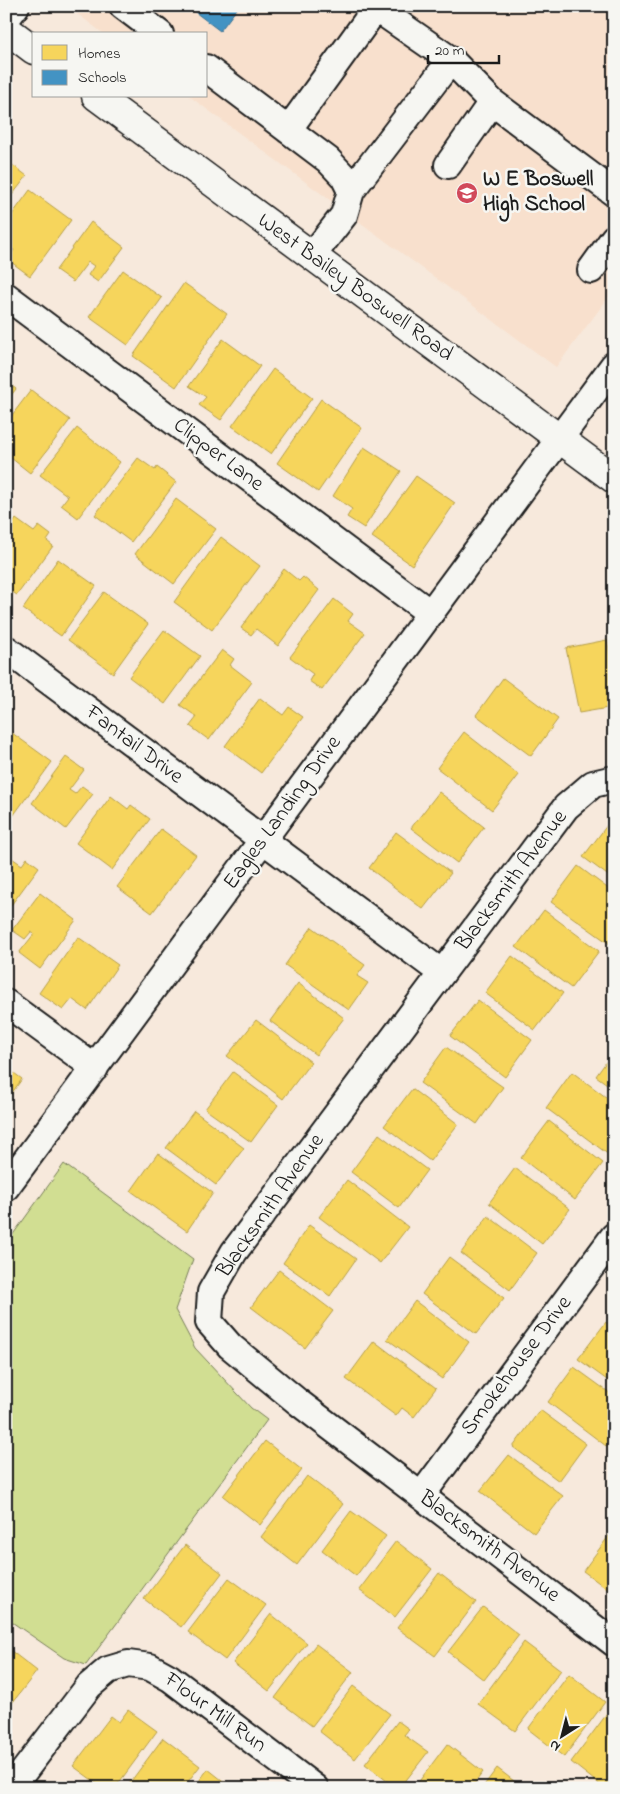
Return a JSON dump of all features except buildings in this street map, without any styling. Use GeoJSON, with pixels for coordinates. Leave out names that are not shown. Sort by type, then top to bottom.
{"type":"FeatureCollection","features":[{"type":"Feature","properties":{"kind":"main road"},"geometry":{"type":"LineString","coordinates":[[6,29],[32,48]]}},
{"type":"Feature","properties":{"kind":"main road","name":"West Bailey Boswell Road"},"geometry":{"type":"LineString","coordinates":[[99,98],[614,479]]}},
{"type":"Feature","properties":{"kind":"street"},"geometry":{"type":"LineString","coordinates":[[6,19],[16,6]]}},
{"type":"Feature","properties":{"kind":"street"},"geometry":{"type":"LineString","coordinates":[[123,6],[157,32]]}},
{"type":"Feature","properties":{"kind":"street"},"geometry":{"type":"LineString","coordinates":[[288,130],[377,7],[451,60],[492,102],[614,193]]}},
{"type":"Feature","properties":{"kind":"street"},"geometry":{"type":"LineString","coordinates":[[312,256],[344,215],[351,191],[451,60]]}},
{"type":"Feature","properties":{"kind":"street"},"geometry":{"type":"LineString","coordinates":[[208,70],[328,160],[344,176],[351,191]]}},
{"type":"Feature","properties":{"kind":"street"},"geometry":{"type":"LineString","coordinates":[[448,165],[492,102]]}},
{"type":"Feature","properties":{"kind":"street"},"geometry":{"type":"LineString","coordinates":[[591,270],[614,238]]}},
{"type":"Feature","properties":{"kind":"street","name":"Clipper Lane"},"geometry":{"type":"LineString","coordinates":[[6,296],[430,613]]}},
{"type":"Feature","properties":{"kind":"street","name":"Eagles Landing Drive"},"geometry":{"type":"LineString","coordinates":[[6,1187],[614,365]]}},
{"type":"Feature","properties":{"kind":"street","name":"Fantail Drive"},"geometry":{"type":"LineString","coordinates":[[6,649],[442,973]]}},
{"type":"Feature","properties":{"kind":"street","name":"Blacksmith Avenue"},"geometry":{"type":"LineString","coordinates":[[603,781],[566,807],[234,1252],[211,1292],[209,1322],[230,1346],[298,1402],[614,1643]]}},
{"type":"Feature","properties":{"kind":"street"},"geometry":{"type":"LineString","coordinates":[[6,1003],[95,1068]]}},
{"type":"Feature","properties":{"kind":"street","name":"Smokehouse Drive"},"geometry":{"type":"LineString","coordinates":[[421,1496],[614,1236]]}},
{"type":"Feature","properties":{"kind":"street","name":"Flour Mill Run"},"geometry":{"type":"LineString","coordinates":[[11,1788],[89,1686],[108,1670],[128,1664],[150,1667],[170,1678],[315,1788]]}},
{"type":"Feature","properties":{"kind":"shaded area","name":"W E Boswell High School"},"geometry":{"type":"Polygon","coordinates":[[[67,6],[614,6],[614,290],[556,367],[192,98],[208,98],[208,32],[101,32],[67,6]]]}},
{"type":"Feature","properties":{"kind":"green space"},"geometry":{"type":"Polygon","coordinates":[[[64,1164],[193,1259],[175,1310],[195,1348],[251,1408],[267,1420],[86,1665],[64,1658],[6,1618],[6,1244],[64,1164]]]}},
{"type":"Feature","properties":{"kind":"place","name":"W E Boswell High School"},"geometry":{"type":"Point","coordinates":[467,193]}}]}
